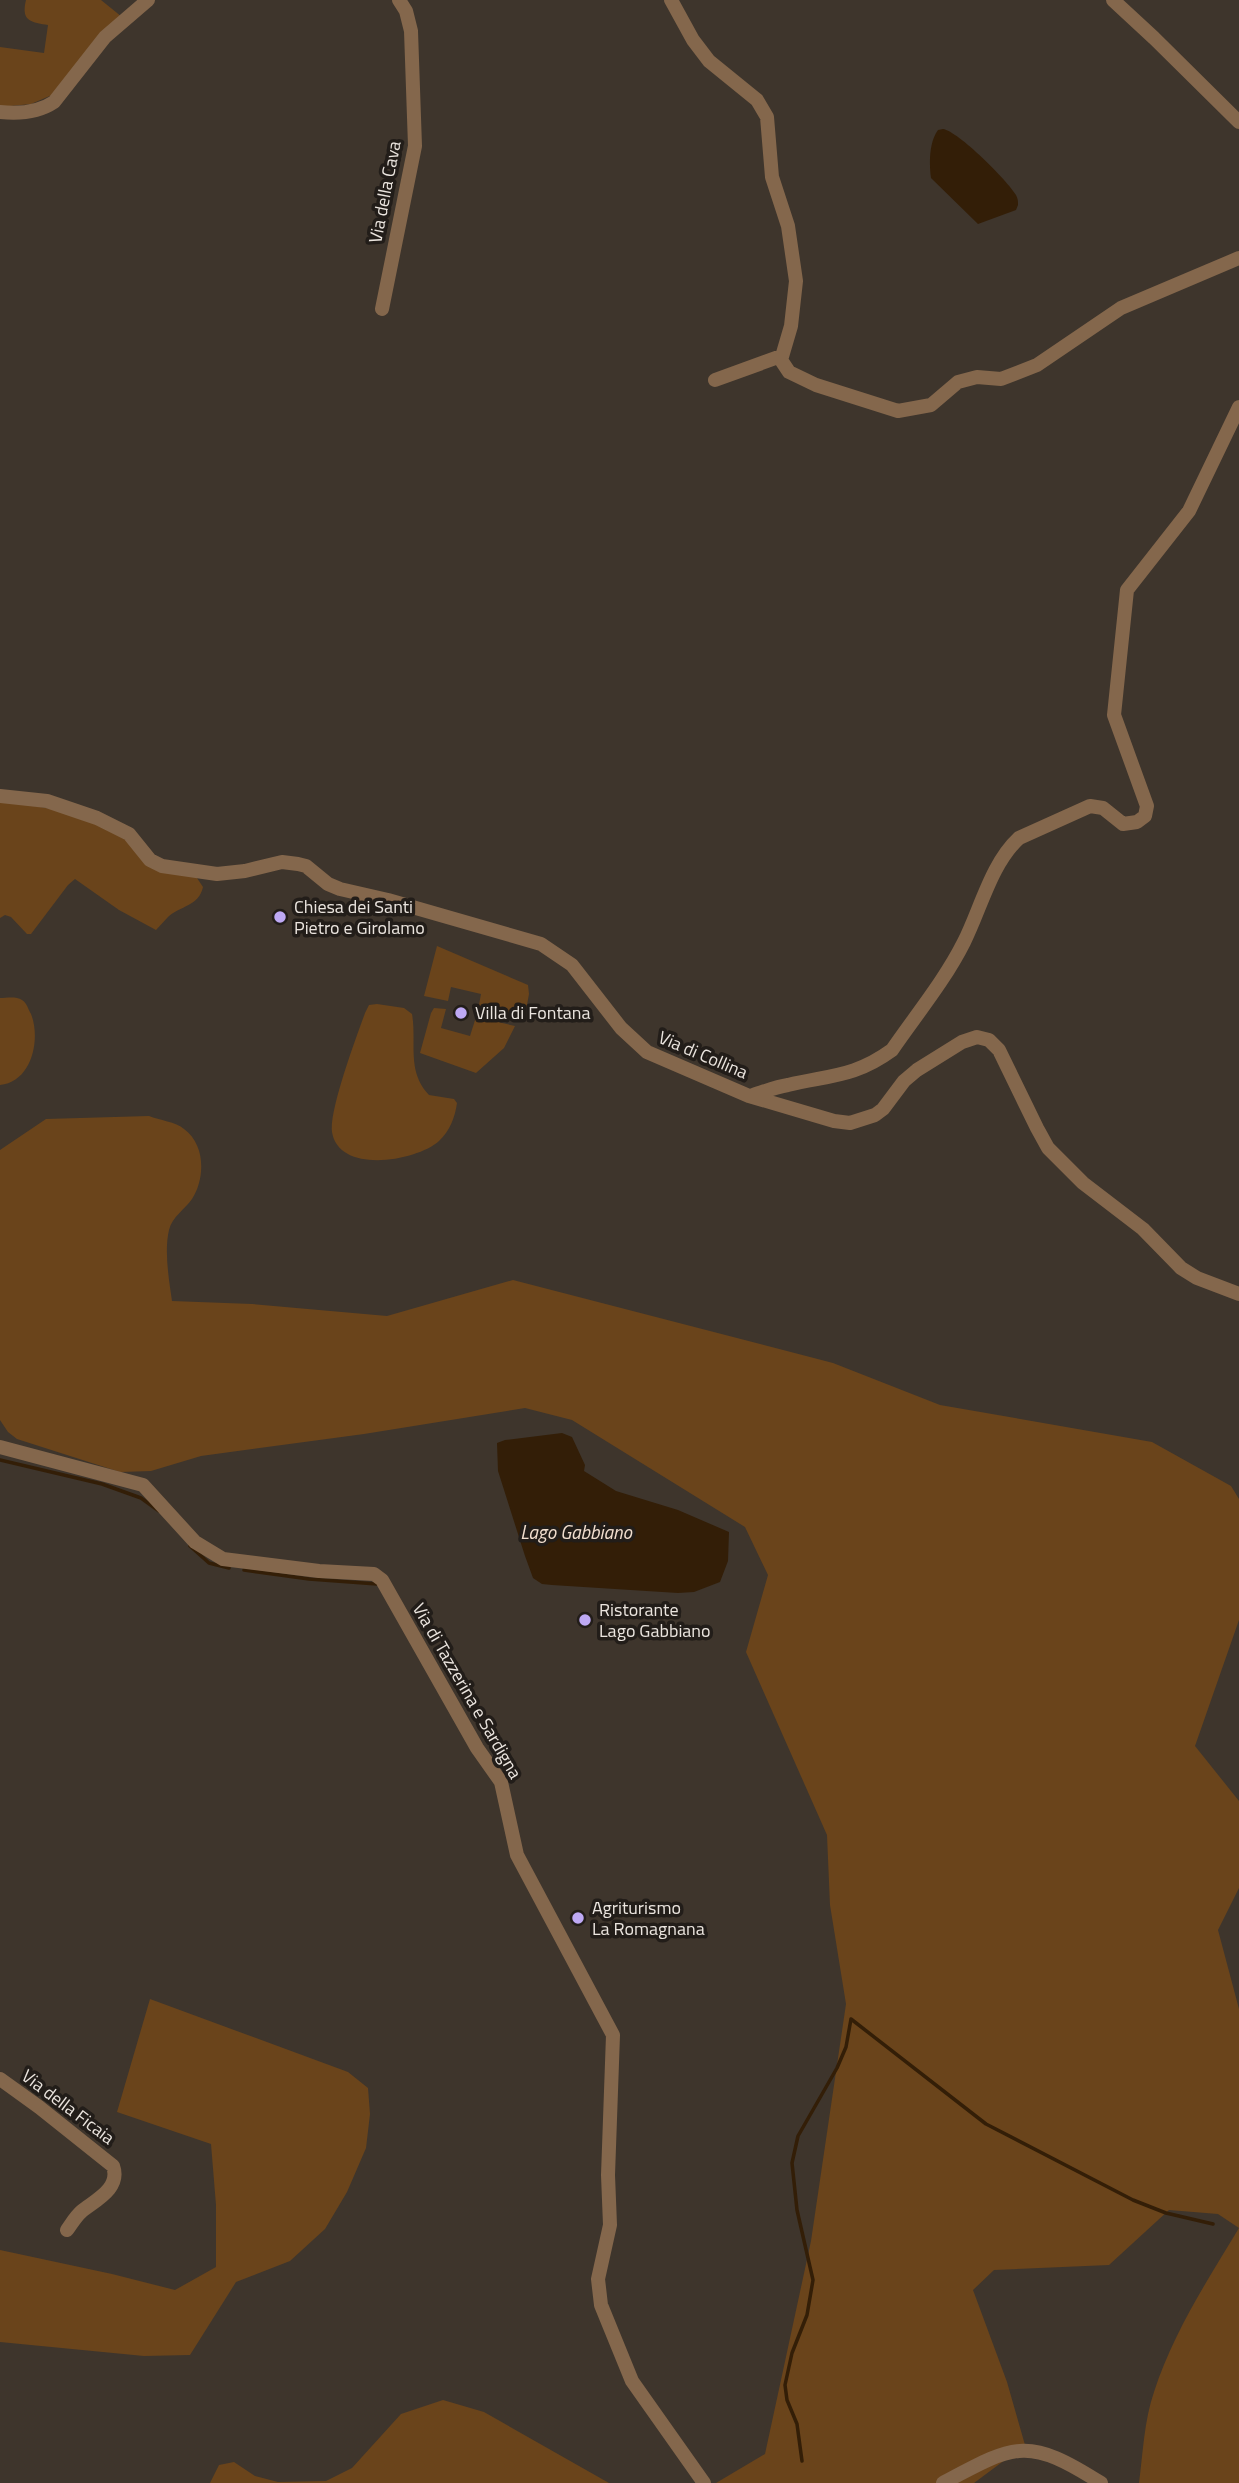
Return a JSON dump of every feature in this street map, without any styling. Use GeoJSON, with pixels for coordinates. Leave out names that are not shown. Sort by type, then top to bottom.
{"type":"FeatureCollection","features":[{"type":"Feature","properties":{"kind":"street"},"geometry":{"type":"LineString","coordinates":[[0,112],[25,112],[54,102],[105,37],[148,0]]}},
{"type":"Feature","properties":{"kind":"street","name":"Via della Cava"},"geometry":{"type":"LineString","coordinates":[[382,309],[415,146],[411,31],[406,11],[399,0]]}},
{"type":"Feature","properties":{"kind":"street"},"geometry":{"type":"LineString","coordinates":[[671,0],[693,40],[709,61],[757,100],[767,117],[772,177],[788,226],[796,281],[791,326],[781,356],[782,366],[793,375],[836,392],[898,411],[931,405],[958,382],[977,377],[1001,379],[1037,365],[1121,308],[1239,258]]}},
{"type":"Feature","properties":{"kind":"street"},"geometry":{"type":"LineString","coordinates":[[1113,0],[1239,122]]}},
{"type":"Feature","properties":{"kind":"street"},"geometry":{"type":"LineString","coordinates":[[715,380],[781,356]]}},
{"type":"Feature","properties":{"kind":"street"},"geometry":{"type":"LineString","coordinates":[[749,1096],[788,1085],[847,1074],[869,1065],[892,1050],[963,944],[1000,862],[1019,838],[1090,806],[1103,808],[1124,824],[1137,822],[1145,816],[1147,806],[1114,715],[1127,590],[1189,511],[1239,407]]}},
{"type":"Feature","properties":{"kind":"street","name":"Via di Collina"},"geometry":{"type":"LineString","coordinates":[[0,796],[47,802],[97,818],[129,834],[150,860],[162,866],[217,874],[245,871],[282,862],[298,863],[340,889],[541,944],[562,956],[577,970],[621,1028],[641,1049],[749,1096],[834,1121],[858,1122],[883,1109],[904,1081],[950,1048],[977,1037],[989,1040],[999,1050],[1048,1148],[1083,1183],[1143,1229],[1181,1268],[1197,1278],[1239,1294]]}},
{"type":"Feature","properties":{"kind":"street","name":"Via di Tazzerina e Sardigna"},"geometry":{"type":"LineString","coordinates":[[0,1447],[143,1485],[195,1542],[223,1559],[305,1570],[374,1574],[380,1577],[477,1748],[501,1782],[517,1855],[613,2035],[608,2165],[610,2225],[598,2279],[601,2305],[632,2381],[704,2483]]}},
{"type":"Feature","properties":{"kind":"street","name":"Via della Ficaia"},"geometry":{"type":"LineString","coordinates":[[0,2079],[113,2166],[114,2178],[109,2189],[79,2214],[67,2230]]}},
{"type":"Feature","properties":{"kind":"street"},"geometry":{"type":"LineString","coordinates":[[943,2483],[1008,2452],[1036,2451],[1066,2460],[1101,2483]]}},
{"type":"Feature","properties":{"kind":"shaded area"},"geometry":{"type":"Polygon","coordinates":[[[26,0],[101,0],[122,17],[52,95],[31,104],[0,107],[0,47],[44,53],[48,25],[28,19],[25,12],[26,0]]]}},
{"type":"Feature","properties":{"kind":"shaded area"},"geometry":{"type":"Polygon","coordinates":[[[0,801],[78,814],[197,878],[203,887],[201,893],[193,902],[168,917],[156,930],[119,910],[75,879],[31,934],[27,934],[11,917],[5,915],[0,918],[0,801]]]}},
{"type":"Feature","properties":{"kind":"shaded area"},"geometry":{"type":"Polygon","coordinates":[[[437,946],[528,985],[524,1021],[478,1010],[481,994],[451,987],[448,1001],[424,996],[437,946]]]}},
{"type":"Feature","properties":{"kind":"shaded area"},"geometry":{"type":"Polygon","coordinates":[[[0,998],[24,1001],[31,1014],[35,1035],[27,1068],[11,1082],[0,1085],[0,998]]]}},
{"type":"Feature","properties":{"kind":"shaded area"},"geometry":{"type":"Polygon","coordinates":[[[369,1005],[404,1008],[412,1014],[415,1066],[422,1086],[429,1095],[454,1099],[457,1103],[451,1124],[439,1141],[414,1154],[380,1160],[363,1159],[349,1154],[338,1146],[332,1132],[339,1091],[365,1013],[369,1005]]]}},
{"type":"Feature","properties":{"kind":"shaded area"},"geometry":{"type":"Polygon","coordinates":[[[434,1008],[446,1009],[441,1028],[470,1036],[476,1017],[515,1026],[504,1048],[476,1073],[420,1053],[434,1008]]]}},
{"type":"Feature","properties":{"kind":"shaded area"},"geometry":{"type":"Polygon","coordinates":[[[149,1116],[184,1129],[200,1153],[201,1172],[196,1191],[169,1230],[167,1256],[172,1301],[252,1304],[387,1316],[513,1280],[833,1363],[940,1405],[1152,1442],[1231,1486],[1239,1499],[1239,1620],[1195,1746],[1239,1801],[1239,1888],[1218,1930],[1239,2009],[1239,2228],[1218,2214],[1169,2210],[1109,2265],[994,2270],[973,2290],[1007,2382],[1025,2445],[974,2483],[716,2483],[765,2454],[811,2241],[846,2004],[830,1905],[827,1835],[746,1652],[768,1575],[745,1527],[572,1420],[525,1408],[364,1434],[201,1456],[151,1471],[120,1472],[17,1439],[0,1420],[0,1150],[46,1119],[149,1116]]]}},
{"type":"Feature","properties":{"kind":"shaded area"},"geometry":{"type":"Polygon","coordinates":[[[150,1999],[348,2072],[368,2088],[370,2114],[366,2148],[347,2192],[325,2229],[290,2261],[236,2282],[190,2355],[144,2356],[0,2342],[0,2250],[175,2290],[216,2267],[216,2205],[211,2144],[117,2112],[150,1999]]]}},
{"type":"Feature","properties":{"kind":"shaded area"},"geometry":{"type":"Polygon","coordinates":[[[1239,2228],[1239,2483],[1139,2483],[1148,2414],[1162,2370],[1192,2308],[1239,2228]]]}},
{"type":"Feature","properties":{"kind":"shaded area"},"geometry":{"type":"Polygon","coordinates":[[[443,2400],[484,2412],[609,2483],[210,2483],[219,2465],[234,2462],[255,2476],[278,2482],[326,2481],[352,2468],[401,2414],[443,2400]]]}},
{"type":"Feature","properties":{"kind":"water"},"geometry":{"type":"Polygon","coordinates":[[[943,129],[971,147],[1003,179],[1017,196],[1016,210],[978,224],[931,178],[931,147],[938,130],[943,129]]]}},
{"type":"Feature","properties":{"kind":"water","name":"Lago Gabbiano"},"geometry":{"type":"Polygon","coordinates":[[[562,1433],[572,1437],[585,1465],[584,1471],[616,1491],[678,1510],[729,1532],[728,1561],[720,1582],[694,1592],[678,1593],[542,1584],[533,1578],[498,1471],[497,1443],[562,1433]]]}},
{"type":"Feature","properties":{"kind":"waterway"},"geometry":{"type":"LineString","coordinates":[[0,1460],[102,1484],[141,1498],[159,1511]]}},
{"type":"Feature","properties":{"kind":"waterway"},"geometry":{"type":"LineString","coordinates":[[190,1546],[209,1563],[229,1568]]}},
{"type":"Feature","properties":{"kind":"waterway"},"geometry":{"type":"LineString","coordinates":[[244,1570],[309,1579],[377,1584]]}},
{"type":"Feature","properties":{"kind":"waterway"},"geometry":{"type":"LineString","coordinates":[[851,2019],[986,2124],[1133,2200],[1166,2213],[1213,2224]]}},
{"type":"Feature","properties":{"kind":"waterway"},"geometry":{"type":"LineString","coordinates":[[802,2461],[797,2424],[787,2400],[785,2385],[792,2353],[807,2315],[813,2280],[797,2210],[792,2163],[798,2136],[846,2047],[851,2019]]}},
{"type":"Feature","properties":{"kind":"place","name":"Chiesa dei Santi Pietro e Girolamo"},"geometry":{"type":"Point","coordinates":[280,917]}},
{"type":"Feature","properties":{"kind":"place","name":"Villa di Fontana"},"geometry":{"type":"Point","coordinates":[461,1013]}},
{"type":"Feature","properties":{"kind":"place","name":"Ristorante Lago Gabbiano"},"geometry":{"type":"Point","coordinates":[585,1620]}},
{"type":"Feature","properties":{"kind":"place","name":"Agriturismo La Romagnana"},"geometry":{"type":"Point","coordinates":[578,1918]}}]}
